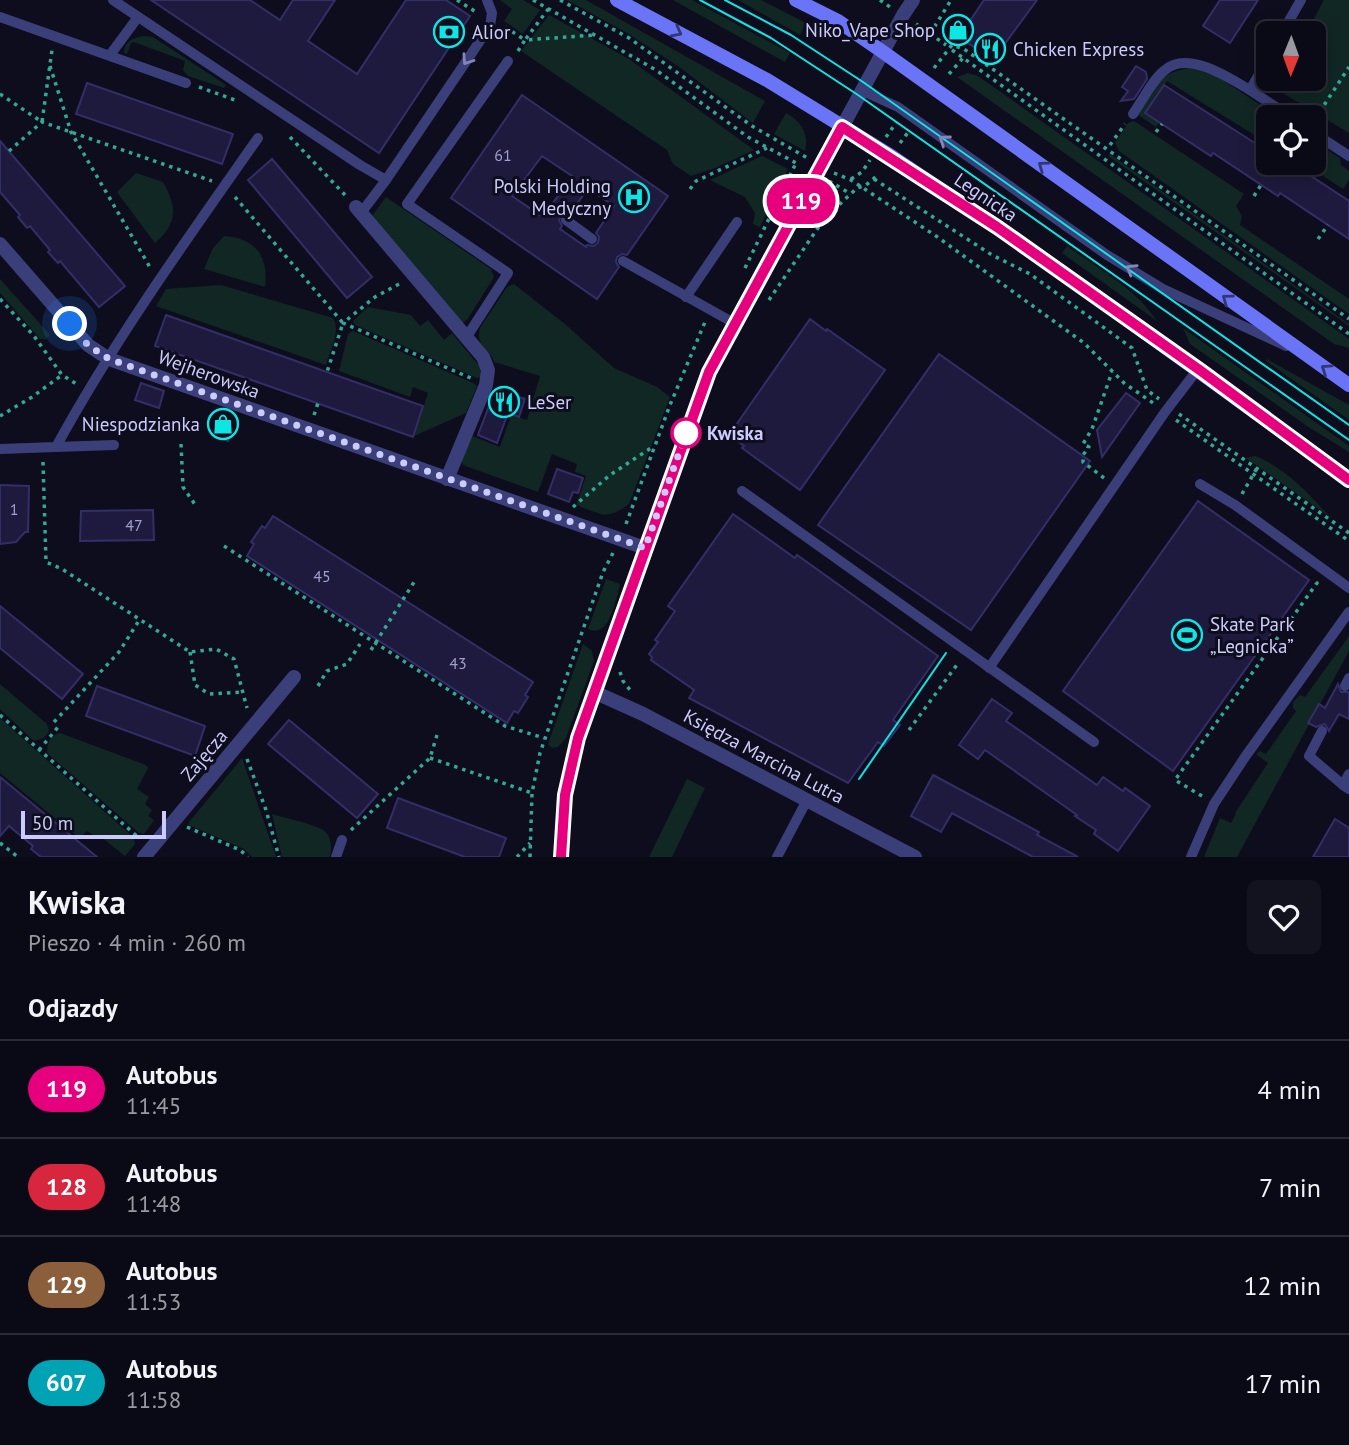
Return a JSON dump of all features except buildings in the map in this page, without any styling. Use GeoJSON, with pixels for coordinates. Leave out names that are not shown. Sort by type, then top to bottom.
{"type":"FeatureCollection","features":[{"type":"Feature","properties":{"kind":"main road","name":"Legnicka"},"geometry":{"type":"LineString","coordinates":[[617,0],[767,79],[997,227],[1349,480]]}},
{"type":"Feature","properties":{"kind":"main road"},"geometry":{"type":"LineString","coordinates":[[796,0],[838,22],[883,52],[1349,385]]}},
{"type":"Feature","properties":{"kind":"street"},"geometry":{"type":"LineString","coordinates":[[561,857],[565,795],[578,738],[709,372],[914,0]]}},
{"type":"Feature","properties":{"kind":"street"},"geometry":{"type":"LineString","coordinates":[[358,210],[483,357],[488,370],[486,385],[447,479]]}},
{"type":"Feature","properties":{"kind":"street","name":"Wejherowska"},"geometry":{"type":"LineString","coordinates":[[0,244],[88,345],[109,359],[645,548]]}},
{"type":"Feature","properties":{"kind":"street","name":"Zajęcza"},"geometry":{"type":"LineString","coordinates":[[148,853],[293,677]]}},
{"type":"Feature","properties":{"kind":"street","name":"Księdza Marcina Lutra"},"geometry":{"type":"LineString","coordinates":[[594,692],[643,714],[915,857]]}},
{"type":"Feature","properties":{"kind":"lane"},"geometry":{"type":"LineString","coordinates":[[113,0],[386,180]]}},
{"type":"Feature","properties":{"kind":"lane"},"geometry":{"type":"LineString","coordinates":[[358,210],[386,180],[490,26],[492,19],[486,0]]}},
{"type":"Feature","properties":{"kind":"lane"},"geometry":{"type":"LineString","coordinates":[[1289,21],[1301,0]]}},
{"type":"Feature","properties":{"kind":"lane"},"geometry":{"type":"LineString","coordinates":[[0,17],[186,83]]}},
{"type":"Feature","properties":{"kind":"lane"},"geometry":{"type":"LineString","coordinates":[[110,55],[138,17]]}},
{"type":"Feature","properties":{"kind":"lane"},"geometry":{"type":"LineString","coordinates":[[466,338],[508,273],[407,204],[511,59]]}},
{"type":"Feature","properties":{"kind":"lane"},"geometry":{"type":"LineString","coordinates":[[1133,114],[1163,72],[1178,64],[1208,67],[1273,105]]}},
{"type":"Feature","properties":{"kind":"lane"},"geometry":{"type":"LineString","coordinates":[[1250,90],[1256,80]]}},
{"type":"Feature","properties":{"kind":"lane"},"geometry":{"type":"LineString","coordinates":[[863,90],[898,107],[1107,255],[1163,289],[1303,353]]}},
{"type":"Feature","properties":{"kind":"lane"},"geometry":{"type":"LineString","coordinates":[[56,447],[87,391],[157,280],[258,138]]}},
{"type":"Feature","properties":{"kind":"lane"},"geometry":{"type":"LineString","coordinates":[[1326,141],[1349,156]]}},
{"type":"Feature","properties":{"kind":"lane"},"geometry":{"type":"LineString","coordinates":[[566,220],[592,239]]}},
{"type":"Feature","properties":{"kind":"lane"},"geometry":{"type":"LineString","coordinates":[[686,297],[737,222]]}},
{"type":"Feature","properties":{"kind":"lane"},"geometry":{"type":"LineString","coordinates":[[623,261],[710,312],[734,323]]}},
{"type":"Feature","properties":{"kind":"lane"},"geometry":{"type":"LineString","coordinates":[[989,668],[1198,369]]}},
{"type":"Feature","properties":{"kind":"lane"},"geometry":{"type":"LineString","coordinates":[[0,449],[114,445]]}},
{"type":"Feature","properties":{"kind":"lane"},"geometry":{"type":"LineString","coordinates":[[1200,484],[1236,505],[1349,588]]}},
{"type":"Feature","properties":{"kind":"lane"},"geometry":{"type":"LineString","coordinates":[[742,491],[1094,742]]}},
{"type":"Feature","properties":{"kind":"lane"},"geometry":{"type":"LineString","coordinates":[[1191,857],[1214,804],[1349,612]]}},
{"type":"Feature","properties":{"kind":"lane"},"geometry":{"type":"LineString","coordinates":[[1322,731],[1309,756],[1346,787],[1349,774]]}},
{"type":"Feature","properties":{"kind":"lane"},"geometry":{"type":"LineString","coordinates":[[777,857],[807,800]]}},
{"type":"Feature","properties":{"kind":"lane"},"geometry":{"type":"LineString","coordinates":[[336,857],[342,840]]}},
{"type":"Feature","properties":{"kind":"path"},"geometry":{"type":"LineString","coordinates":[[457,0],[480,16],[492,19],[525,40],[597,35]]}},
{"type":"Feature","properties":{"kind":"path"},"geometry":{"type":"LineString","coordinates":[[533,0],[656,70],[748,137],[798,164],[740,277]]}},
{"type":"Feature","properties":{"kind":"path"},"geometry":{"type":"LineString","coordinates":[[560,0],[629,38],[752,126],[805,156]]}},
{"type":"Feature","properties":{"kind":"path"},"geometry":{"type":"LineString","coordinates":[[880,0],[894,10]]}},
{"type":"Feature","properties":{"kind":"path"},"geometry":{"type":"LineString","coordinates":[[930,34],[951,0]]}},
{"type":"Feature","properties":{"kind":"path"},"geometry":{"type":"LineString","coordinates":[[511,59],[549,8]]}},
{"type":"Feature","properties":{"kind":"path"},"geometry":{"type":"LineString","coordinates":[[911,20],[946,45]]}},
{"type":"Feature","properties":{"kind":"path"},"geometry":{"type":"LineString","coordinates":[[0,94],[42,122],[54,36]]}},
{"type":"Feature","properties":{"kind":"path"},"geometry":{"type":"LineString","coordinates":[[936,65],[952,45],[964,49],[1349,319]]}},
{"type":"Feature","properties":{"kind":"path"},"geometry":{"type":"LineString","coordinates":[[952,50],[1349,334]]}},
{"type":"Feature","properties":{"kind":"path"},"geometry":{"type":"LineString","coordinates":[[949,74],[963,58]]}},
{"type":"Feature","properties":{"kind":"path"},"geometry":{"type":"LineString","coordinates":[[50,66],[71,132],[157,280]]}},
{"type":"Feature","properties":{"kind":"path"},"geometry":{"type":"LineString","coordinates":[[1324,105],[1349,67]]}},
{"type":"Feature","properties":{"kind":"path"},"geometry":{"type":"LineString","coordinates":[[186,83],[236,100]]}},
{"type":"Feature","properties":{"kind":"path"},"geometry":{"type":"LineString","coordinates":[[276,108],[286,133],[358,210]]}},
{"type":"Feature","properties":{"kind":"path"},"geometry":{"type":"LineString","coordinates":[[1110,145],[1133,114]]}},
{"type":"Feature","properties":{"kind":"path"},"geometry":{"type":"LineString","coordinates":[[1156,132],[1162,124]]}},
{"type":"Feature","properties":{"kind":"path"},"geometry":{"type":"LineString","coordinates":[[904,137],[911,143]]}},
{"type":"Feature","properties":{"kind":"path"},"geometry":{"type":"LineString","coordinates":[[690,189],[696,181],[767,148]]}},
{"type":"Feature","properties":{"kind":"path"},"geometry":{"type":"LineString","coordinates":[[1102,156],[1105,151]]}},
{"type":"Feature","properties":{"kind":"path"},"geometry":{"type":"LineString","coordinates":[[851,180],[864,168]]}},
{"type":"Feature","properties":{"kind":"path"},"geometry":{"type":"LineString","coordinates":[[835,174],[851,180],[936,236],[1073,335],[1112,372],[1349,533]]}},
{"type":"Feature","properties":{"kind":"path"},"geometry":{"type":"LineString","coordinates":[[763,309],[824,219],[851,194],[876,177],[992,255],[1030,274],[1132,348],[1147,390],[1168,410],[1349,541]]}},
{"type":"Feature","properties":{"kind":"path"},"geometry":{"type":"LineString","coordinates":[[828,180],[851,194]]}},
{"type":"Feature","properties":{"kind":"path"},"geometry":{"type":"LineString","coordinates":[[1254,196],[1261,185]]}},
{"type":"Feature","properties":{"kind":"path"},"geometry":{"type":"LineString","coordinates":[[1318,239],[1328,225]]}},
{"type":"Feature","properties":{"kind":"path"},"geometry":{"type":"LineString","coordinates":[[755,234],[760,236]]}},
{"type":"Feature","properties":{"kind":"path"},"geometry":{"type":"LineString","coordinates":[[414,277],[375,297],[343,323],[486,385]]}},
{"type":"Feature","properties":{"kind":"path"},"geometry":{"type":"LineString","coordinates":[[0,299],[34,336],[62,375],[87,391]]}},
{"type":"Feature","properties":{"kind":"path"},"geometry":{"type":"LineString","coordinates":[[530,857],[533,793],[544,738],[603,572],[620,540],[655,445],[710,312]]}},
{"type":"Feature","properties":{"kind":"path"},"geometry":{"type":"LineString","coordinates":[[1112,372],[1083,444],[1089,447],[1083,455],[1083,463],[1114,486]]}},
{"type":"Feature","properties":{"kind":"path"},"geometry":{"type":"LineString","coordinates":[[0,416],[62,375]]}},
{"type":"Feature","properties":{"kind":"path"},"geometry":{"type":"LineString","coordinates":[[181,443],[183,487],[196,506]]}},
{"type":"Feature","properties":{"kind":"path"},"geometry":{"type":"LineString","coordinates":[[572,508],[610,475],[655,445]]}},
{"type":"Feature","properties":{"kind":"path"},"geometry":{"type":"LineString","coordinates":[[43,447],[46,562],[62,569],[190,652],[216,649],[234,659],[251,727]]}},
{"type":"Feature","properties":{"kind":"path"},"geometry":{"type":"LineString","coordinates":[[1236,505],[1257,468]]}},
{"type":"Feature","properties":{"kind":"path"},"geometry":{"type":"LineString","coordinates":[[224,546],[505,726],[544,738]]}},
{"type":"Feature","properties":{"kind":"path"},"geometry":{"type":"LineString","coordinates":[[1214,804],[1175,780],[1317,583],[1305,575]]}},
{"type":"Feature","properties":{"kind":"path"},"geometry":{"type":"LineString","coordinates":[[371,650],[415,579]]}},
{"type":"Feature","properties":{"kind":"path"},"geometry":{"type":"LineString","coordinates":[[54,722],[118,652],[140,619]]}},
{"type":"Feature","properties":{"kind":"path"},"geometry":{"type":"LineString","coordinates":[[318,686],[327,671],[347,664],[360,643]]}},
{"type":"Feature","properties":{"kind":"path"},"geometry":{"type":"LineString","coordinates":[[190,652],[195,685],[209,694],[242,692]]}},
{"type":"Feature","properties":{"kind":"path"},"geometry":{"type":"LineString","coordinates":[[909,730],[966,652]]}},
{"type":"Feature","properties":{"kind":"path"},"geometry":{"type":"LineString","coordinates":[[439,693],[443,686]]}},
{"type":"Feature","properties":{"kind":"path"},"geometry":{"type":"LineString","coordinates":[[0,715],[148,853]]}},
{"type":"Feature","properties":{"kind":"path"},"geometry":{"type":"LineString","coordinates":[[39,750],[59,726]]}},
{"type":"Feature","properties":{"kind":"path"},"geometry":{"type":"LineString","coordinates":[[342,840],[430,758],[437,736]]}},
{"type":"Feature","properties":{"kind":"path"},"geometry":{"type":"LineString","coordinates":[[240,741],[266,810],[279,857]]}},
{"type":"Feature","properties":{"kind":"path"},"geometry":{"type":"LineString","coordinates":[[430,758],[533,793]]}},
{"type":"Feature","properties":{"kind":"path"},"geometry":{"type":"LineString","coordinates":[[174,822],[240,850],[248,857]]}},
{"type":"Feature","properties":{"kind":"path"},"geometry":{"type":"LineString","coordinates":[[0,843],[18,857]]}},
{"type":"Feature","properties":{"kind":"path"},"geometry":{"type":"LineString","coordinates":[[517,857],[530,843]]}},
{"type":"Feature","properties":{"kind":"green space"},"geometry":{"type":"Polygon","coordinates":[[[500,0],[523,0],[540,10],[523,34],[504,21],[512,9],[500,0]]]}},
{"type":"Feature","properties":{"kind":"green space"},"geometry":{"type":"Polygon","coordinates":[[[567,0],[586,0],[765,101],[753,123],[682,69],[629,34],[567,0]]]}},
{"type":"Feature","properties":{"kind":"green space"},"geometry":{"type":"Polygon","coordinates":[[[673,0],[692,0],[790,53],[785,62],[673,0]]]}},
{"type":"Feature","properties":{"kind":"green space"},"geometry":{"type":"Polygon","coordinates":[[[738,0],[761,0],[806,23],[800,35],[738,0]]]}},
{"type":"Feature","properties":{"kind":"green space"},"geometry":{"type":"Polygon","coordinates":[[[1324,0],[1349,0],[1349,133],[1326,119],[1326,105],[1303,105],[1279,91],[1326,91],[1326,21],[1313,21],[1324,0]]]}},
{"type":"Feature","properties":{"kind":"green space"},"geometry":{"type":"Polygon","coordinates":[[[549,15],[629,59],[754,150],[691,176],[673,164],[667,150],[521,51],[549,15]]]}},
{"type":"Feature","properties":{"kind":"green space"},"geometry":{"type":"Polygon","coordinates":[[[144,36],[153,37],[226,85],[224,88],[188,76],[183,70],[185,61],[134,42],[127,54],[124,53],[128,43],[144,36]]]}},
{"type":"Feature","properties":{"kind":"green space"},"geometry":{"type":"Polygon","coordinates":[[[1206,69],[1261,105],[1256,105],[1256,136],[1167,81],[1145,113],[1159,123],[1156,127],[1138,115],[1158,83],[1180,70],[1206,69]]]}},
{"type":"Feature","properties":{"kind":"green space"},"geometry":{"type":"Polygon","coordinates":[[[968,73],[978,76],[1349,339],[1349,348],[1334,344],[957,77],[968,73]]]}},
{"type":"Feature","properties":{"kind":"green space"},"geometry":{"type":"Polygon","coordinates":[[[786,113],[803,129],[805,151],[774,134],[786,113]]]}},
{"type":"Feature","properties":{"kind":"green space"},"geometry":{"type":"Polygon","coordinates":[[[1134,121],[1244,194],[1236,206],[1242,216],[1240,225],[1349,299],[1349,314],[1119,151],[1115,143],[1128,123],[1134,121]]]}},
{"type":"Feature","properties":{"kind":"green space"},"geometry":{"type":"Polygon","coordinates":[[[1326,149],[1340,158],[1341,165],[1349,171],[1349,180],[1343,189],[1321,175],[1326,175],[1326,149]]]}},
{"type":"Feature","properties":{"kind":"green space"},"geometry":{"type":"Polygon","coordinates":[[[1110,154],[1349,324],[1349,326],[1108,156],[1110,154]]]}},
{"type":"Feature","properties":{"kind":"green space"},"geometry":{"type":"Polygon","coordinates":[[[762,156],[788,169],[760,227],[753,224],[755,213],[745,197],[710,180],[762,156]]]}},
{"type":"Feature","properties":{"kind":"green space"},"geometry":{"type":"Polygon","coordinates":[[[136,173],[163,182],[171,199],[171,222],[163,236],[155,243],[117,192],[136,173]]]}},
{"type":"Feature","properties":{"kind":"green space"},"geometry":{"type":"Polygon","coordinates":[[[386,197],[491,269],[494,277],[467,320],[462,323],[372,216],[386,197]]]}},
{"type":"Feature","properties":{"kind":"green space"},"geometry":{"type":"Polygon","coordinates":[[[224,236],[244,241],[258,251],[265,267],[265,287],[204,269],[213,248],[224,236]]]}},
{"type":"Feature","properties":{"kind":"green space"},"geometry":{"type":"Polygon","coordinates":[[[1067,246],[1127,289],[1157,321],[1062,253],[1067,246]]]}},
{"type":"Feature","properties":{"kind":"green space"},"geometry":{"type":"Polygon","coordinates":[[[0,279],[50,335],[46,339],[40,339],[0,293],[0,279]]]}},
{"type":"Feature","properties":{"kind":"green space"},"geometry":{"type":"Polygon","coordinates":[[[514,284],[565,324],[614,368],[657,387],[670,397],[629,504],[615,513],[598,513],[576,505],[586,476],[575,472],[577,464],[552,454],[538,492],[463,465],[461,460],[472,436],[500,447],[511,415],[527,420],[540,376],[494,362],[481,344],[480,328],[507,287],[514,284]]]}},
{"type":"Feature","properties":{"kind":"green space"},"geometry":{"type":"Polygon","coordinates":[[[221,285],[333,318],[336,329],[326,365],[156,306],[166,289],[221,285]]]}},
{"type":"Feature","properties":{"kind":"green space"},"geometry":{"type":"Polygon","coordinates":[[[368,307],[411,315],[420,326],[428,320],[444,340],[452,333],[480,367],[481,377],[477,378],[355,325],[353,321],[368,307]]]}},
{"type":"Feature","properties":{"kind":"green space"},"geometry":{"type":"Polygon","coordinates":[[[1183,328],[1349,446],[1349,452],[1190,344],[1183,328]]]}},
{"type":"Feature","properties":{"kind":"green space"},"geometry":{"type":"Polygon","coordinates":[[[353,331],[473,383],[477,386],[466,413],[414,436],[428,393],[413,387],[410,397],[339,371],[348,334],[353,331]]]}},
{"type":"Feature","properties":{"kind":"green space"},"geometry":{"type":"Polygon","coordinates":[[[1267,359],[1349,405],[1349,420],[1266,361],[1267,359]]]}},
{"type":"Feature","properties":{"kind":"green space"},"geometry":{"type":"Polygon","coordinates":[[[1255,456],[1287,474],[1330,517],[1246,458],[1255,456]]]}},
{"type":"Feature","properties":{"kind":"green space"},"geometry":{"type":"Polygon","coordinates":[[[606,579],[620,584],[611,616],[602,628],[596,631],[588,629],[606,579]]]}},
{"type":"Feature","properties":{"kind":"green space"},"geometry":{"type":"Polygon","coordinates":[[[1349,636],[1349,651],[1237,857],[1204,857],[1220,818],[1231,823],[1268,763],[1256,754],[1260,751],[1266,754],[1296,711],[1293,702],[1300,695],[1305,697],[1349,636]]]}},
{"type":"Feature","properties":{"kind":"green space"},"geometry":{"type":"Polygon","coordinates":[[[583,644],[592,651],[594,661],[566,738],[558,747],[552,748],[548,744],[583,644]]]}},
{"type":"Feature","properties":{"kind":"green space"},"geometry":{"type":"Polygon","coordinates":[[[0,684],[47,724],[49,731],[44,738],[34,741],[0,709],[0,684]]]}},
{"type":"Feature","properties":{"kind":"green space"},"geometry":{"type":"Polygon","coordinates":[[[0,718],[134,838],[135,844],[125,856],[100,836],[98,838],[87,831],[79,838],[0,773],[0,718]]]}},
{"type":"Feature","properties":{"kind":"green space"},"geometry":{"type":"Polygon","coordinates":[[[60,733],[146,765],[148,768],[137,789],[149,797],[145,804],[152,810],[148,816],[154,820],[144,834],[139,833],[47,753],[50,740],[60,733]]]}},
{"type":"Feature","properties":{"kind":"green space"},"geometry":{"type":"Polygon","coordinates":[[[242,758],[276,857],[252,857],[244,849],[189,825],[242,758]]]}},
{"type":"Feature","properties":{"kind":"green space"},"geometry":{"type":"Polygon","coordinates":[[[687,779],[705,788],[672,857],[649,857],[687,779]]]}},
{"type":"Feature","properties":{"kind":"green space"},"geometry":{"type":"Polygon","coordinates":[[[272,814],[323,830],[331,842],[330,857],[282,857],[272,814]]]}},
{"type":"Feature","properties":{"kind":"tram line"},"geometry":{"type":"LineString","coordinates":[[700,0],[771,38],[858,95],[1349,440]]}},
{"type":"Feature","properties":{"kind":"tram line"},"geometry":{"type":"LineString","coordinates":[[725,0],[791,35],[863,82],[1349,425]]}},
{"type":"Feature","properties":{"kind":"tram line"},"geometry":{"type":"LineString","coordinates":[[859,779],[946,653]]}},
{"type":"Feature","properties":{"kind":"bus line","name":"119"},"geometry":{"type":"LineString","coordinates":[[561,857],[565,795],[578,738],[709,372],[842,127],[891,156],[997,227],[1201,371],[1349,480]]}},
{"type":"Feature","properties":{"kind":"place","name":"Niko_Vape Shop"},"geometry":{"type":"Point","coordinates":[958,30]}},
{"type":"Feature","properties":{"kind":"place","name":"Alior"},"geometry":{"type":"Point","coordinates":[449,32]}},
{"type":"Feature","properties":{"kind":"place","name":"Chicken Express"},"geometry":{"type":"Point","coordinates":[990,49]}},
{"type":"Feature","properties":{"kind":"place","name":"Polski Holding Medyczny"},"geometry":{"type":"Point","coordinates":[634,197]}},
{"type":"Feature","properties":{"kind":"place","name":"LeSer"},"geometry":{"type":"Point","coordinates":[504,402]}},
{"type":"Feature","properties":{"kind":"place","name":"Niespodzianka"},"geometry":{"type":"Point","coordinates":[223,424]}},
{"type":"Feature","properties":{"kind":"place","name":"Kwiska"},"geometry":{"type":"Point","coordinates":[686,433]}},
{"type":"Feature","properties":{"kind":"place","name":"Skate Park „Legnicka”"},"geometry":{"type":"Point","coordinates":[1187,635]}},
{"type":"Feature","properties":{"kind":"route"},"geometry":{"type":"LineString","coordinates":[[70,324],[88,345],[109,359],[645,548],[687,431],[686,433]]}}]}
